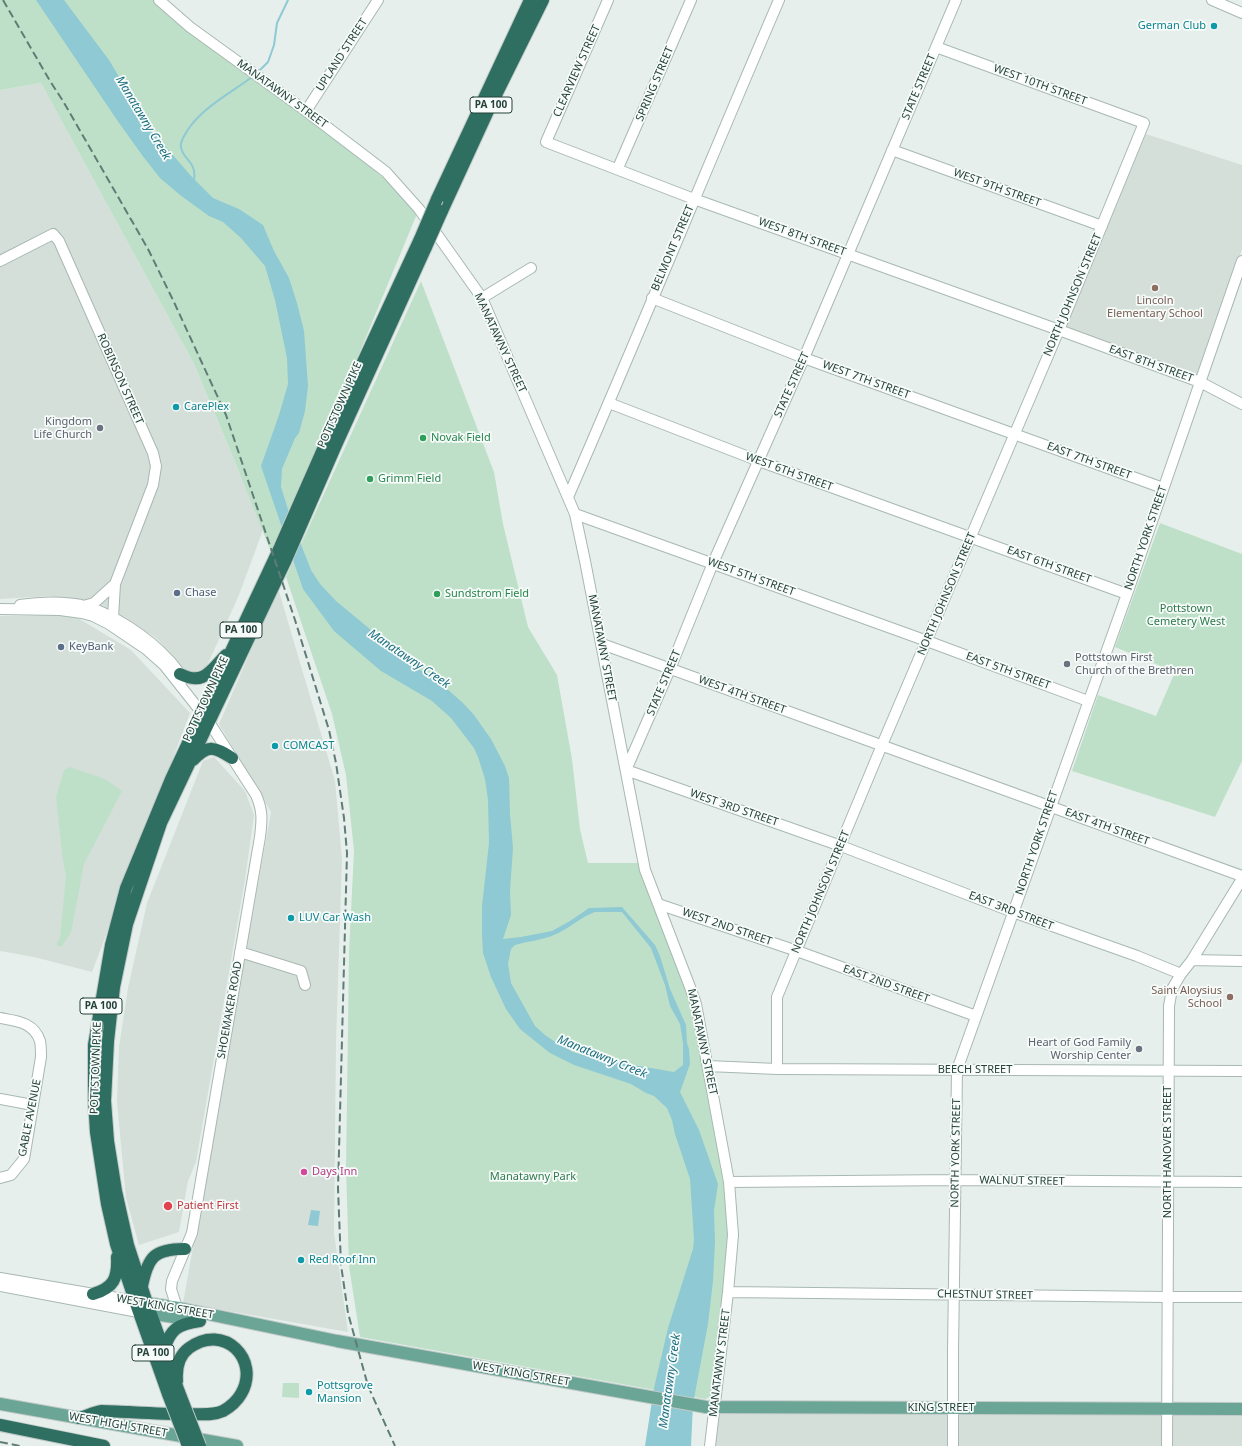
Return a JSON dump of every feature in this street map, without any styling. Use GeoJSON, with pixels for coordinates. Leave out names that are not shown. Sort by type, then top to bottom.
{"type":"FeatureCollection","features":[{"type":"Feature","properties":{"kind":"highway","name":"POTTSTOWN PIKE"},"geometry":{"type":"LineString","coordinates":[[200,1446],[136,1306],[116,1244],[107,1204],[96,1126],[94,1045],[111,945],[126,888],[170,779],[285,562],[423,243],[437,199],[530,0]]}},
{"type":"Feature","properties":{"kind":"highway","name":"POTTSTOWN PIKE"},"geometry":{"type":"LineString","coordinates":[[188,1446],[164,1350],[128,1245],[116,1191],[108,1142],[105,1101],[108,1041],[114,987],[127,924],[161,823],[189,764],[205,714],[232,649],[280,547],[331,430],[423,243],[442,211],[488,111],[543,0]]}},
{"type":"Feature","properties":{"kind":"highway"},"geometry":{"type":"LineString","coordinates":[[180,674],[190,679],[197,679],[205,676],[232,649]]}},
{"type":"Feature","properties":{"kind":"highway"},"geometry":{"type":"LineString","coordinates":[[189,764],[201,752],[212,748],[219,750],[232,758]]}},
{"type":"Feature","properties":{"kind":"highway"},"geometry":{"type":"LineString","coordinates":[[93,1294],[104,1290],[115,1279],[118,1268],[116,1244]]}},
{"type":"Feature","properties":{"kind":"highway"},"geometry":{"type":"LineString","coordinates":[[142,1287],[145,1271],[153,1257],[166,1250],[185,1249]]}},
{"type":"Feature","properties":{"kind":"highway"},"geometry":{"type":"LineString","coordinates":[[164,1350],[168,1338],[175,1329],[186,1324],[200,1321]]}},
{"type":"Feature","properties":{"kind":"highway"},"geometry":{"type":"LineString","coordinates":[[79,1418],[101,1411],[207,1414],[224,1410],[237,1400],[243,1390],[246,1370],[242,1357],[234,1348],[222,1341],[210,1339],[198,1342],[186,1351],[179,1362],[175,1391]]}},
{"type":"Feature","properties":{"kind":"highway"},"geometry":{"type":"LineString","coordinates":[[6,1427],[104,1446]]}},
{"type":"Feature","properties":{"kind":"main road","name":"WEST KING STREET"},"geometry":{"type":"LineString","coordinates":[[136,1306],[200,1321],[329,1339]]}},
{"type":"Feature","properties":{"kind":"main road","name":"WEST KING STREET"},"geometry":{"type":"LineString","coordinates":[[149,1309],[177,1308],[329,1339],[710,1407]]}},
{"type":"Feature","properties":{"kind":"main road","name":"WEST HIGH STREET"},"geometry":{"type":"LineString","coordinates":[[0,1404],[237,1446]]}},
{"type":"Feature","properties":{"kind":"main road","name":"KING STREET"},"geometry":{"type":"LineString","coordinates":[[710,1407],[1242,1410]]}},
{"type":"Feature","properties":{"kind":"street","name":"MANATAWNY STREET"},"geometry":{"type":"LineString","coordinates":[[159,0],[190,27],[306,111],[386,172],[419,209],[482,298],[575,514],[602,644],[645,870],[690,986],[698,1015],[729,1182],[733,1234],[728,1292],[710,1407],[710,1446]]}},
{"type":"Feature","properties":{"kind":"street","name":"UPLAND STREET"},"geometry":{"type":"LineString","coordinates":[[306,111],[378,0]]}},
{"type":"Feature","properties":{"kind":"street","name":"CLEARVIEW STREET"},"geometry":{"type":"LineString","coordinates":[[546,142],[608,0]]}},
{"type":"Feature","properties":{"kind":"street","name":"SPRING STREET"},"geometry":{"type":"LineString","coordinates":[[618,168],[691,0]]}},
{"type":"Feature","properties":{"kind":"street","name":"BELMONT STREET"},"geometry":{"type":"LineString","coordinates":[[568,497],[779,0]]}},
{"type":"Feature","properties":{"kind":"street","name":"STATE STREET"},"geometry":{"type":"LineString","coordinates":[[626,770],[670,669],[713,564],[804,358],[956,0]]}},
{"type":"Feature","properties":{"kind":"street"},"geometry":{"type":"LineString","coordinates":[[1212,0],[1242,12]]}},
{"type":"Feature","properties":{"kind":"street","name":"WEST 10TH STREET"},"geometry":{"type":"LineString","coordinates":[[936,47],[1144,124]]}},
{"type":"Feature","properties":{"kind":"street","name":"NORTH JOHNSON STREET"},"geometry":{"type":"LineString","coordinates":[[777,1069],[777,997],[882,745],[1059,330],[1144,124]]}},
{"type":"Feature","properties":{"kind":"street","name":"WEST 8TH STREET"},"geometry":{"type":"LineString","coordinates":[[546,142],[618,168],[694,199],[1059,330]]}},
{"type":"Feature","properties":{"kind":"street","name":"WEST 9TH STREET"},"geometry":{"type":"LineString","coordinates":[[892,150],[1102,226]]}},
{"type":"Feature","properties":{"kind":"street","name":"ROBINSON STREET"},"geometry":{"type":"LineString","coordinates":[[0,261],[53,234],[59,241],[153,453],[156,466],[153,485],[115,584],[111,621]]}},
{"type":"Feature","properties":{"kind":"street","name":"NORTH YORK STREET"},"geometry":{"type":"LineString","coordinates":[[953,1446],[957,1070],[1126,594],[1242,261]]}},
{"type":"Feature","properties":{"kind":"street"},"geometry":{"type":"LineString","coordinates":[[482,298],[531,268]]}},
{"type":"Feature","properties":{"kind":"street","name":"WEST 7TH STREET"},"geometry":{"type":"LineString","coordinates":[[652,298],[804,358],[1014,434]]}},
{"type":"Feature","properties":{"kind":"street","name":"EAST 8TH STREET"},"geometry":{"type":"LineString","coordinates":[[1059,330],[1200,382],[1242,404]]}},
{"type":"Feature","properties":{"kind":"street","name":"WEST 6TH STREET"},"geometry":{"type":"LineString","coordinates":[[609,403],[759,462],[971,537]]}},
{"type":"Feature","properties":{"kind":"street","name":"EAST 7TH STREET"},"geometry":{"type":"LineString","coordinates":[[1014,434],[1163,488]]}},
{"type":"Feature","properties":{"kind":"street","name":"WEST 5TH STREET"},"geometry":{"type":"LineString","coordinates":[[575,514],[927,641]]}},
{"type":"Feature","properties":{"kind":"street","name":"EAST 6TH STREET"},"geometry":{"type":"LineString","coordinates":[[971,537],[1126,594]]}},
{"type":"Feature","properties":{"kind":"street","name":"ROBINSON STREET"},"geometry":{"type":"LineString","coordinates":[[82,606],[94,603],[115,584]]}},
{"type":"Feature","properties":{"kind":"street","name":"SHOEMAKER ROAD"},"geometry":{"type":"LineString","coordinates":[[0,608],[36,603],[58,602],[82,606],[134,631],[153,645],[169,660],[180,674],[256,795],[260,804],[262,818],[192,1233],[172,1281],[171,1289],[177,1308]]}},
{"type":"Feature","properties":{"kind":"street","name":"SHOEMAKER ROAD"},"geometry":{"type":"LineString","coordinates":[[0,608],[72,611],[111,621],[164,665],[205,714]]}},
{"type":"Feature","properties":{"kind":"street","name":"EAST 5TH STREET"},"geometry":{"type":"LineString","coordinates":[[927,641],[1088,700]]}},
{"type":"Feature","properties":{"kind":"street","name":"WEST 4TH STREET"},"geometry":{"type":"LineString","coordinates":[[602,644],[882,745]]}},
{"type":"Feature","properties":{"kind":"street","name":"EAST 4TH STREET"},"geometry":{"type":"LineString","coordinates":[[882,745],[1242,878]]}},
{"type":"Feature","properties":{"kind":"street","name":"WEST 3RD STREET"},"geometry":{"type":"LineString","coordinates":[[626,770],[841,846]]}},
{"type":"Feature","properties":{"kind":"street","name":"EAST 3RD STREET"},"geometry":{"type":"LineString","coordinates":[[841,846],[1181,974]]}},
{"type":"Feature","properties":{"kind":"street","name":"NORTH HANOVER STREET"},"geometry":{"type":"LineString","coordinates":[[1167,1446],[1168,1006],[1172,989],[1192,960],[1242,878]]}},
{"type":"Feature","properties":{"kind":"street","name":"WEST 2ND STREET"},"geometry":{"type":"LineString","coordinates":[[658,904],[797,951]]}},
{"type":"Feature","properties":{"kind":"street","name":"EAST 2ND STREET"},"geometry":{"type":"LineString","coordinates":[[797,951],[976,1016]]}},
{"type":"Feature","properties":{"kind":"street"},"geometry":{"type":"LineString","coordinates":[[240,952],[301,971],[305,985]]}},
{"type":"Feature","properties":{"kind":"street"},"geometry":{"type":"LineString","coordinates":[[1192,960],[1242,961]]}},
{"type":"Feature","properties":{"kind":"street","name":"GABLE AVENUE"},"geometry":{"type":"LineString","coordinates":[[0,1018],[21,1022],[30,1026],[40,1040],[41,1057],[24,1158],[11,1175],[0,1178]]}},
{"type":"Feature","properties":{"kind":"street","name":"BEECH STREET"},"geometry":{"type":"LineString","coordinates":[[708,1066],[777,1069],[1242,1071]]}},
{"type":"Feature","properties":{"kind":"street"},"geometry":{"type":"LineString","coordinates":[[0,1099],[33,1104]]}},
{"type":"Feature","properties":{"kind":"street","name":"WALNUT STREET"},"geometry":{"type":"LineString","coordinates":[[729,1182],[956,1180],[1242,1182]]}},
{"type":"Feature","properties":{"kind":"street","name":"WEST KING STREET"},"geometry":{"type":"LineString","coordinates":[[0,1278],[93,1294],[136,1306]]}},
{"type":"Feature","properties":{"kind":"street","name":"WEST KING STREET"},"geometry":{"type":"LineString","coordinates":[[0,1286],[136,1306]]}},
{"type":"Feature","properties":{"kind":"street","name":"CHESTNUT STREET"},"geometry":{"type":"LineString","coordinates":[[728,1292],[1242,1297]]}},
{"type":"Feature","properties":{"kind":"shaded area"},"geometry":{"type":"Polygon","coordinates":[[[41,83],[194,364],[263,530],[239,595],[206,668],[198,674],[186,671],[156,638],[128,619],[99,604],[50,596],[0,599],[0,90],[41,83]]]}},
{"type":"Feature","properties":{"kind":"shaded area","name":"Lincoln Elementary School"},"geometry":{"type":"Polygon","coordinates":[[[1146,134],[1242,165],[1242,249],[1198,375],[1066,327],[1146,134]]]}},
{"type":"Feature","properties":{"kind":"shaded area"},"geometry":{"type":"Polygon","coordinates":[[[278,588],[335,781],[342,859],[336,1041],[334,1233],[348,1332],[183,1303],[271,812],[219,724],[278,588]]]}},
{"type":"Feature","properties":{"kind":"shaded area"},"geometry":{"type":"Polygon","coordinates":[[[73,615],[131,650],[190,713],[92,972],[34,957],[0,951],[0,616],[73,615]]]}},
{"type":"Feature","properties":{"kind":"shaded area"},"geometry":{"type":"Polygon","coordinates":[[[214,757],[245,791],[254,815],[245,880],[196,1162],[188,1181],[179,1232],[139,1245],[126,1198],[117,1102],[119,1047],[128,988],[147,903],[203,761],[214,757]]]}},
{"type":"Feature","properties":{"kind":"shaded area"},"geometry":{"type":"Polygon","coordinates":[[[714,1408],[1242,1410],[1242,1446],[710,1446],[714,1408]]]}},
{"type":"Feature","properties":{"kind":"green space"},"geometry":{"type":"Polygon","coordinates":[[[0,0],[165,0],[190,27],[306,111],[419,209],[274,559],[194,364],[41,83],[0,90],[0,0]]]}},
{"type":"Feature","properties":{"kind":"green space","name":"Manatawny Park"},"geometry":{"type":"Polygon","coordinates":[[[421,281],[494,472],[503,524],[528,627],[557,675],[572,759],[580,829],[588,863],[639,863],[688,994],[696,1025],[725,1184],[729,1243],[712,1394],[705,1399],[360,1337],[349,1266],[346,1169],[349,952],[354,851],[346,775],[332,714],[286,577],[421,281]]]}},
{"type":"Feature","properties":{"kind":"green space","name":"Pottstown Cemetery West"},"geometry":{"type":"Polygon","coordinates":[[[1160,523],[1242,554],[1242,761],[1215,817],[1072,771],[1098,695],[1156,716],[1175,672],[1115,647],[1160,523]]]}},
{"type":"Feature","properties":{"kind":"green space"},"geometry":{"type":"Polygon","coordinates":[[[70,767],[105,779],[122,791],[84,864],[71,933],[61,947],[56,945],[60,938],[66,876],[62,854],[56,797],[64,770],[70,767]]]}},
{"type":"Feature","properties":{"kind":"green space"},"geometry":{"type":"Polygon","coordinates":[[[283,1383],[299,1383],[299,1398],[282,1397],[283,1383]]]}},
{"type":"Feature","properties":{"kind":"water","name":"Manatawny Creek"},"geometry":{"type":"Polygon","coordinates":[[[36,0],[64,0],[109,60],[151,130],[192,177],[213,198],[239,209],[263,225],[274,251],[289,278],[304,331],[308,386],[305,411],[299,433],[295,438],[282,469],[281,487],[291,519],[311,570],[320,584],[336,601],[417,668],[438,681],[463,703],[474,715],[491,739],[505,766],[509,778],[513,848],[510,891],[511,915],[503,939],[552,931],[589,908],[622,907],[655,945],[660,956],[670,989],[686,1025],[690,1064],[680,1092],[699,1130],[718,1184],[714,1211],[715,1242],[713,1281],[708,1324],[693,1404],[691,1446],[645,1446],[654,1388],[668,1328],[693,1249],[694,1239],[690,1179],[667,1108],[654,1096],[631,1084],[574,1065],[550,1053],[520,1029],[506,1009],[491,977],[483,953],[482,906],[489,843],[488,800],[485,779],[474,748],[451,718],[432,701],[381,671],[334,631],[303,589],[261,466],[288,384],[287,358],[275,300],[265,266],[241,238],[223,222],[209,216],[160,178],[117,120],[36,0]],[[595,912],[554,935],[515,945],[511,949],[508,964],[511,983],[535,1026],[558,1044],[573,1052],[593,1058],[674,1072],[683,1065],[683,1043],[680,1024],[670,1006],[665,985],[651,948],[622,912],[595,912]]]}},
{"type":"Feature","properties":{"kind":"water"},"geometry":{"type":"Polygon","coordinates":[[[311,1210],[320,1211],[318,1226],[308,1225],[311,1210]]]}},
{"type":"Feature","properties":{"kind":"waterway"},"geometry":{"type":"LineString","coordinates":[[258,72],[268,62],[274,45],[277,23],[288,0]]}},
{"type":"Feature","properties":{"kind":"waterway"},"geometry":{"type":"LineString","coordinates":[[194,180],[191,164],[182,151],[181,145],[183,138],[196,119],[205,111],[252,77]]}},
{"type":"Feature","properties":{"kind":"railway"},"geometry":{"type":"LineString","coordinates":[[3,0],[148,249],[226,415],[295,620],[329,730],[336,763],[344,818],[347,853],[338,1188],[341,1265],[348,1313],[368,1386],[395,1446]]}},
{"type":"Feature","properties":{"kind":"railway"},"geometry":{"type":"LineString","coordinates":[[0,1442],[20,1446]]}},
{"type":"Feature","properties":{"kind":"place","name":"German Club"},"geometry":{"type":"Point","coordinates":[1214,26]}},
{"type":"Feature","properties":{"kind":"place","name":"Lincoln Elementary School"},"geometry":{"type":"Point","coordinates":[1155,288]}},
{"type":"Feature","properties":{"kind":"place","name":"CarePlex"},"geometry":{"type":"Point","coordinates":[176,407]}},
{"type":"Feature","properties":{"kind":"place","name":"Kingdom Life Church"},"geometry":{"type":"Point","coordinates":[100,428]}},
{"type":"Feature","properties":{"kind":"place","name":"Novak Field"},"geometry":{"type":"Point","coordinates":[423,438]}},
{"type":"Feature","properties":{"kind":"place","name":"Grimm Field"},"geometry":{"type":"Point","coordinates":[370,479]}},
{"type":"Feature","properties":{"kind":"place","name":"Chase"},"geometry":{"type":"Point","coordinates":[177,593]}},
{"type":"Feature","properties":{"kind":"place","name":"Sundstrom Field"},"geometry":{"type":"Point","coordinates":[437,594]}},
{"type":"Feature","properties":{"kind":"place","name":"KeyBank"},"geometry":{"type":"Point","coordinates":[61,647]}},
{"type":"Feature","properties":{"kind":"place","name":"Pottstown First Church of the Brethren"},"geometry":{"type":"Point","coordinates":[1067,664]}},
{"type":"Feature","properties":{"kind":"place","name":"COMCAST"},"geometry":{"type":"Point","coordinates":[275,746]}},
{"type":"Feature","properties":{"kind":"place","name":"LUV Car Wash"},"geometry":{"type":"Point","coordinates":[291,918]}},
{"type":"Feature","properties":{"kind":"place","name":"Saint Aloysius School"},"geometry":{"type":"Point","coordinates":[1230,997]}},
{"type":"Feature","properties":{"kind":"place","name":"Heart of God Family Worship Center"},"geometry":{"type":"Point","coordinates":[1139,1049]}},
{"type":"Feature","properties":{"kind":"place","name":"Days Inn"},"geometry":{"type":"Point","coordinates":[304,1172]}},
{"type":"Feature","properties":{"kind":"place","name":"Patient First"},"geometry":{"type":"Point","coordinates":[168,1206]}},
{"type":"Feature","properties":{"kind":"place","name":"Red Roof Inn"},"geometry":{"type":"Point","coordinates":[301,1260]}},
{"type":"Feature","properties":{"kind":"place","name":"Pottsgrove Mansion"},"geometry":{"type":"Point","coordinates":[309,1392]}}]}
